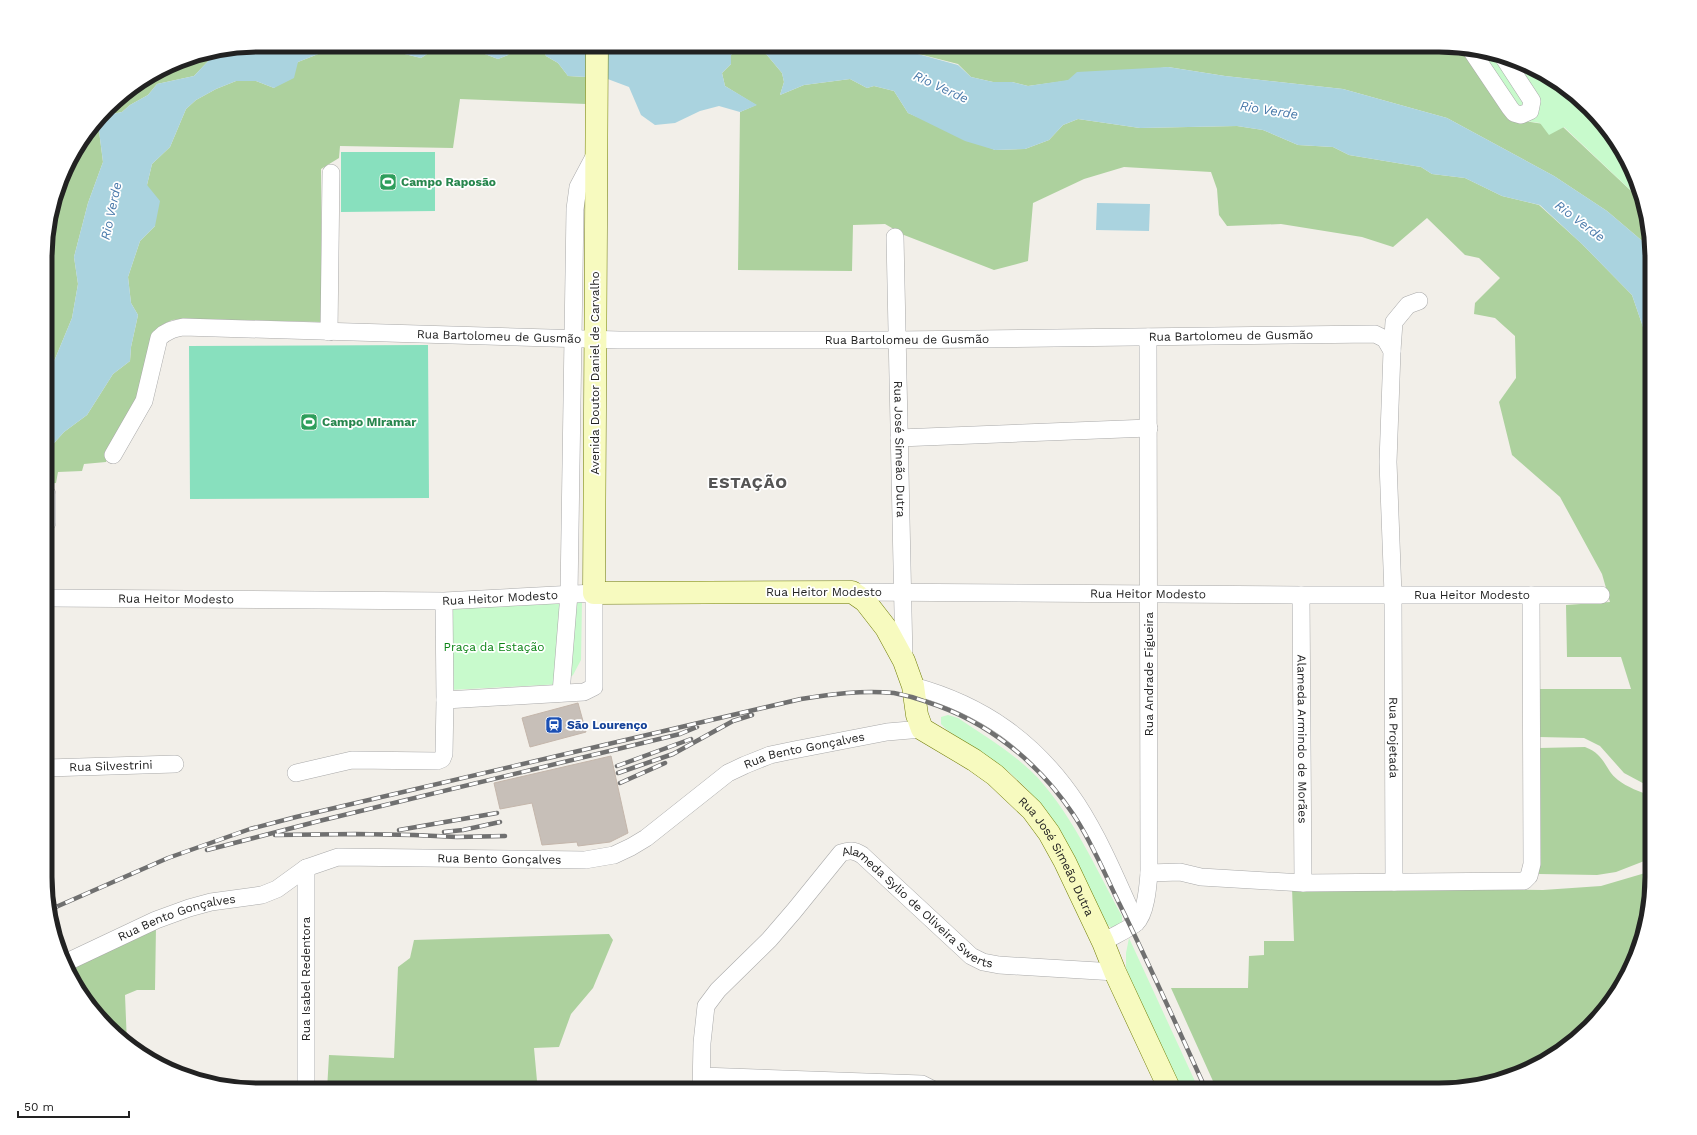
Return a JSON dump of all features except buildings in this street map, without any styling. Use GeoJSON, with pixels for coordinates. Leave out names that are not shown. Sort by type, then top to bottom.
{"type":"FeatureCollection","features":[{"type":"Feature","properties":{"kind":"main road","name":"Avenida Doutor Daniel de Carvalho"},"geometry":{"type":"LineString","coordinates":[[594,593],[594,339],[597,52]]}},
{"type":"Feature","properties":{"kind":"main road","name":"Rua Heitor Modesto"},"geometry":{"type":"LineString","coordinates":[[594,593],[852,592]]}},
{"type":"Feature","properties":{"kind":"main road","name":"Rua José Simeão Dutra"},"geometry":{"type":"LineString","coordinates":[[852,592],[865,601],[886,628],[904,661],[913,686],[922,728],[974,760],[995,775],[1032,810],[1049,833],[1065,862],[1103,942],[1115,972],[1167,1083]]}},
{"type":"Feature","properties":{"kind":"street"},"geometry":{"type":"LineString","coordinates":[[1475,55],[1514,113],[1526,114],[1530,111],[1532,101],[1508,64]]}},
{"type":"Feature","properties":{"kind":"street"},"geometry":{"type":"LineString","coordinates":[[561,693],[569,594],[575,209],[578,187],[596,152]]}},
{"type":"Feature","properties":{"kind":"street"},"geometry":{"type":"LineString","coordinates":[[329,332],[331,173]]}},
{"type":"Feature","properties":{"kind":"street","name":"Rua José Simeão Dutra"},"geometry":{"type":"LineString","coordinates":[[895,237],[904,661]]}},
{"type":"Feature","properties":{"kind":"street"},"geometry":{"type":"LineString","coordinates":[[1393,594],[1388,462],[1394,322],[1408,305],[1418,301]]}},
{"type":"Feature","properties":{"kind":"street","name":"Rua Bartolomeu de Gusmão"},"geometry":{"type":"LineString","coordinates":[[113,455],[144,400],[159,338],[164,332],[183,328],[573,339],[897,340],[1375,334],[1385,339],[1392,351]]}},
{"type":"Feature","properties":{"kind":"street","name":"Rua Andrade Figueira"},"geometry":{"type":"LineString","coordinates":[[1136,923],[1145,902],[1149,873],[1148,336]]}},
{"type":"Feature","properties":{"kind":"street"},"geometry":{"type":"LineString","coordinates":[[899,438],[1149,428]]}},
{"type":"Feature","properties":{"kind":"street","name":"Rua Heitor Modesto"},"geometry":{"type":"LineString","coordinates":[[852,592],[1531,596],[1601,595]]}},
{"type":"Feature","properties":{"kind":"street"},"geometry":{"type":"LineString","coordinates":[[445,700],[584,692],[594,686],[594,593]]}},
{"type":"Feature","properties":{"kind":"street","name":"Rua Heitor Modesto"},"geometry":{"type":"LineString","coordinates":[[52,598],[444,601],[594,593]]}},
{"type":"Feature","properties":{"kind":"street","name":"Rua Projetada"},"geometry":{"type":"LineString","coordinates":[[1393,594],[1394,882]]}},
{"type":"Feature","properties":{"kind":"street","name":"Alameda Armindo de Morães"},"geometry":{"type":"LineString","coordinates":[[1301,595],[1303,883]]}},
{"type":"Feature","properties":{"kind":"street"},"geometry":{"type":"LineString","coordinates":[[1149,873],[1180,872],[1201,878],[1303,883],[1524,881],[1529,876],[1532,864],[1531,596]]}},
{"type":"Feature","properties":{"kind":"street"},"geometry":{"type":"LineString","coordinates":[[296,773],[352,760],[437,761],[442,759],[444,754],[445,700],[444,601]]}},
{"type":"Feature","properties":{"kind":"street"},"geometry":{"type":"LineString","coordinates":[[913,686],[941,694],[964,703],[1010,732],[1033,751],[1062,784],[1077,804],[1098,842],[1136,923],[1103,942]]}},
{"type":"Feature","properties":{"kind":"street","name":"Rua Bento Gonçalves"},"geometry":{"type":"LineString","coordinates":[[70,960],[156,920],[189,908],[211,902],[262,895],[277,889],[306,868],[338,857],[585,860],[614,855],[632,847],[646,838],[728,773],[744,765],[770,755],[794,750],[887,732],[922,728]]}},
{"type":"Feature","properties":{"kind":"street","name":"Rua Silvestrini"},"geometry":{"type":"LineString","coordinates":[[52,768],[175,764]]}},
{"type":"Feature","properties":{"kind":"street","name":"Alameda Sylio de Oliveira Swerts"},"geometry":{"type":"LineString","coordinates":[[701,1083],[702,1043],[706,1006],[718,990],[769,940],[841,853],[847,850],[856,851],[862,855],[971,956],[983,962],[1006,966],[1115,972]]}},
{"type":"Feature","properties":{"kind":"street","name":"Rua Isabel Redentora"},"geometry":{"type":"LineString","coordinates":[[306,868],[306,1083]]}},
{"type":"Feature","properties":{"kind":"green space"},"geometry":{"type":"Polygon","coordinates":[[[323,52],[397,52],[421,58],[430,52],[480,52],[498,59],[508,55],[510,52],[544,52],[546,56],[558,63],[568,76],[586,77],[586,104],[460,99],[453,148],[340,146],[339,158],[321,169],[322,322],[184,319],[172,320],[162,325],[139,399],[106,462],[84,464],[82,471],[58,472],[56,483],[52,483],[52,445],[64,432],[87,415],[113,374],[130,361],[131,347],[138,315],[131,303],[128,277],[140,241],[155,226],[147,185],[152,164],[170,147],[186,109],[196,100],[216,89],[236,81],[256,81],[274,88],[298,62],[323,52]]]}},
{"type":"Feature","properties":{"kind":"green space"},"geometry":{"type":"Polygon","coordinates":[[[734,52],[763,52],[767,55],[782,73],[784,82],[780,95],[804,85],[850,79],[867,88],[874,86],[894,91],[908,113],[995,150],[1025,149],[1049,140],[1063,125],[1078,119],[1140,128],[1237,126],[1263,130],[1298,145],[1333,147],[1349,155],[1421,167],[1432,174],[1465,178],[1502,196],[1539,205],[1582,244],[1632,295],[1645,329],[1645,784],[1624,773],[1600,746],[1584,738],[1539,737],[1539,689],[1631,689],[1621,657],[1567,657],[1566,605],[1610,602],[1602,574],[1560,497],[1512,455],[1499,402],[1516,378],[1515,336],[1495,318],[1474,314],[1475,303],[1500,278],[1479,258],[1465,255],[1427,218],[1393,247],[1362,237],[1281,224],[1227,226],[1219,215],[1217,189],[1211,172],[1124,167],[1084,179],[1033,203],[1028,261],[994,270],[904,235],[885,224],[853,225],[852,271],[738,270],[740,112],[756,105],[725,86],[722,73],[731,64],[731,55],[734,52]]]}},
{"type":"Feature","properties":{"kind":"green space"},"geometry":{"type":"Polygon","coordinates":[[[911,52],[1452,52],[1465,54],[1499,105],[1512,119],[1563,127],[1635,194],[1641,218],[1645,243],[1607,211],[1554,176],[1447,118],[1343,89],[1225,76],[1168,67],[1028,86],[1012,82],[993,82],[971,77],[958,64],[911,52]]]}},
{"type":"Feature","properties":{"kind":"green space"},"geometry":{"type":"Polygon","coordinates":[[[1465,54],[1492,59],[1530,73],[1575,103],[1594,122],[1610,144],[1624,167],[1635,194],[1564,127],[1549,135],[1540,123],[1512,119],[1499,105],[1465,54]]]}},
{"type":"Feature","properties":{"kind":"green space"},"geometry":{"type":"Polygon","coordinates":[[[212,57],[194,76],[157,84],[148,95],[130,105],[122,112],[110,114],[122,103],[144,87],[167,73],[192,63],[212,57]]]}},
{"type":"Feature","properties":{"kind":"green space"},"geometry":{"type":"Polygon","coordinates":[[[99,128],[103,162],[88,203],[74,257],[78,284],[72,318],[52,364],[52,245],[56,218],[63,192],[73,167],[99,128]]]}},
{"type":"Feature","properties":{"kind":"green space","name":"Campo Raposão"},"geometry":{"type":"Polygon","coordinates":[[[341,152],[435,152],[435,211],[341,212],[341,152]]]}},
{"type":"Feature","properties":{"kind":"green space","name":"Campo Miramar"},"geometry":{"type":"Polygon","coordinates":[[[428,345],[429,498],[190,499],[189,346],[428,345]]]}},
{"type":"Feature","properties":{"kind":"green space","name":"Praça da Estação"},"geometry":{"type":"Polygon","coordinates":[[[582,602],[581,660],[573,675],[562,684],[450,690],[449,609],[582,602]]]}},
{"type":"Feature","properties":{"kind":"green space"},"geometry":{"type":"Polygon","coordinates":[[[948,715],[958,718],[1010,753],[1029,769],[1051,793],[1084,844],[1122,916],[1122,922],[1119,927],[1112,928],[1106,924],[1042,807],[1027,789],[1008,771],[947,730],[941,724],[941,717],[948,715]]]}},
{"type":"Feature","properties":{"kind":"green space"},"geometry":{"type":"Polygon","coordinates":[[[1585,747],[1592,750],[1601,758],[1613,776],[1618,780],[1625,785],[1645,793],[1645,861],[1616,872],[1597,875],[1539,874],[1539,748],[1585,747]]]}},
{"type":"Feature","properties":{"kind":"green space"},"geometry":{"type":"Polygon","coordinates":[[[1645,873],[1645,890],[1641,917],[1634,943],[1624,968],[1594,1013],[1575,1032],[1530,1062],[1492,1076],[1452,1083],[1214,1083],[1171,988],[1248,988],[1249,956],[1264,955],[1264,941],[1294,941],[1292,888],[1543,890],[1601,886],[1645,873]]]}},
{"type":"Feature","properties":{"kind":"green space"},"geometry":{"type":"Polygon","coordinates":[[[156,926],[155,990],[137,990],[125,995],[127,1035],[103,1013],[73,967],[156,926]]]}},
{"type":"Feature","properties":{"kind":"green space"},"geometry":{"type":"Polygon","coordinates":[[[609,934],[613,940],[593,988],[571,1014],[559,1047],[534,1048],[537,1081],[525,1083],[327,1083],[329,1055],[394,1058],[398,967],[410,958],[414,940],[609,934]]]}},
{"type":"Feature","properties":{"kind":"green space"},"geometry":{"type":"Polygon","coordinates":[[[1129,938],[1196,1083],[1174,1083],[1140,1006],[1126,968],[1126,953],[1129,938]]]}},
{"type":"Feature","properties":{"kind":"water","name":"Rio Verde"},"geometry":{"type":"Polygon","coordinates":[[[245,52],[323,52],[298,62],[294,78],[274,88],[256,81],[236,81],[216,89],[196,100],[186,109],[170,147],[152,164],[147,185],[160,201],[155,226],[140,241],[128,277],[131,303],[138,315],[131,347],[130,361],[113,374],[87,415],[64,432],[52,445],[52,364],[72,318],[78,284],[74,257],[88,203],[103,162],[99,128],[110,114],[122,112],[130,105],[148,95],[157,84],[194,76],[212,57],[218,56],[245,52]]]}},
{"type":"Feature","properties":{"kind":"water"},"geometry":{"type":"Polygon","coordinates":[[[397,52],[430,52],[421,58],[397,52]]]}},
{"type":"Feature","properties":{"kind":"water"},"geometry":{"type":"Polygon","coordinates":[[[480,52],[510,52],[508,55],[498,59],[480,52]]]}},
{"type":"Feature","properties":{"kind":"water"},"geometry":{"type":"Polygon","coordinates":[[[544,52],[734,52],[731,55],[731,64],[722,73],[725,86],[757,105],[740,112],[719,106],[700,111],[675,123],[655,125],[641,115],[629,87],[605,78],[568,76],[558,63],[546,56],[544,52]]]}},
{"type":"Feature","properties":{"kind":"water","name":"Rio Verde"},"geometry":{"type":"Polygon","coordinates":[[[763,52],[911,52],[958,65],[971,77],[993,82],[1012,82],[1028,86],[1068,80],[1077,72],[1168,67],[1225,76],[1343,89],[1447,118],[1554,176],[1607,211],[1645,243],[1645,329],[1632,295],[1583,245],[1540,205],[1502,196],[1465,178],[1432,174],[1421,167],[1349,155],[1333,147],[1298,145],[1263,130],[1237,126],[1140,128],[1078,119],[1063,125],[1049,140],[1025,149],[995,150],[965,141],[908,113],[894,91],[874,86],[867,88],[850,79],[804,85],[780,95],[784,82],[782,73],[763,52]]]}},
{"type":"Feature","properties":{"kind":"water"},"geometry":{"type":"Polygon","coordinates":[[[1097,203],[1150,204],[1149,231],[1096,230],[1097,203]]]}},
{"type":"Feature","properties":{"kind":"railway"},"geometry":{"type":"LineString","coordinates":[[55,908],[168,858],[250,829],[296,817],[801,699],[847,693],[894,693],[919,699],[949,710],[990,732],[1027,761],[1044,777],[1059,795],[1080,825],[1092,847],[1153,974],[1203,1083]]}},
{"type":"Feature","properties":{"kind":"railway"},"geometry":{"type":"LineString","coordinates":[[618,773],[673,754],[733,721],[752,715]]}},
{"type":"Feature","properties":{"kind":"railway"},"geometry":{"type":"LineString","coordinates":[[207,850],[319,821],[680,734],[697,727]]}},
{"type":"Feature","properties":{"kind":"railway"},"geometry":{"type":"LineString","coordinates":[[617,766],[691,739]]}},
{"type":"Feature","properties":{"kind":"railway"},"geometry":{"type":"LineString","coordinates":[[620,783],[665,763]]}},
{"type":"Feature","properties":{"kind":"railway"},"geometry":{"type":"LineString","coordinates":[[399,830],[497,813]]}},
{"type":"Feature","properties":{"kind":"railway"},"geometry":{"type":"LineString","coordinates":[[444,832],[463,830],[500,822]]}},
{"type":"Feature","properties":{"kind":"railway"},"geometry":{"type":"LineString","coordinates":[[275,835],[356,834],[457,837],[505,836]]}},
{"type":"Feature","properties":{"kind":"place","name":"Campo Raposão"},"geometry":{"type":"Point","coordinates":[388,182]}},
{"type":"Feature","properties":{"kind":"place","name":"Campo Miramar"},"geometry":{"type":"Point","coordinates":[309,422]}},
{"type":"Feature","properties":{"kind":"place","name":"São Lourenço"},"geometry":{"type":"Point","coordinates":[554,725]}},
{"type":"Feature","properties":{"kind":"district","name":"ESTAÇÃO"},"geometry":{"type":"Point","coordinates":[748,482]}}]}
